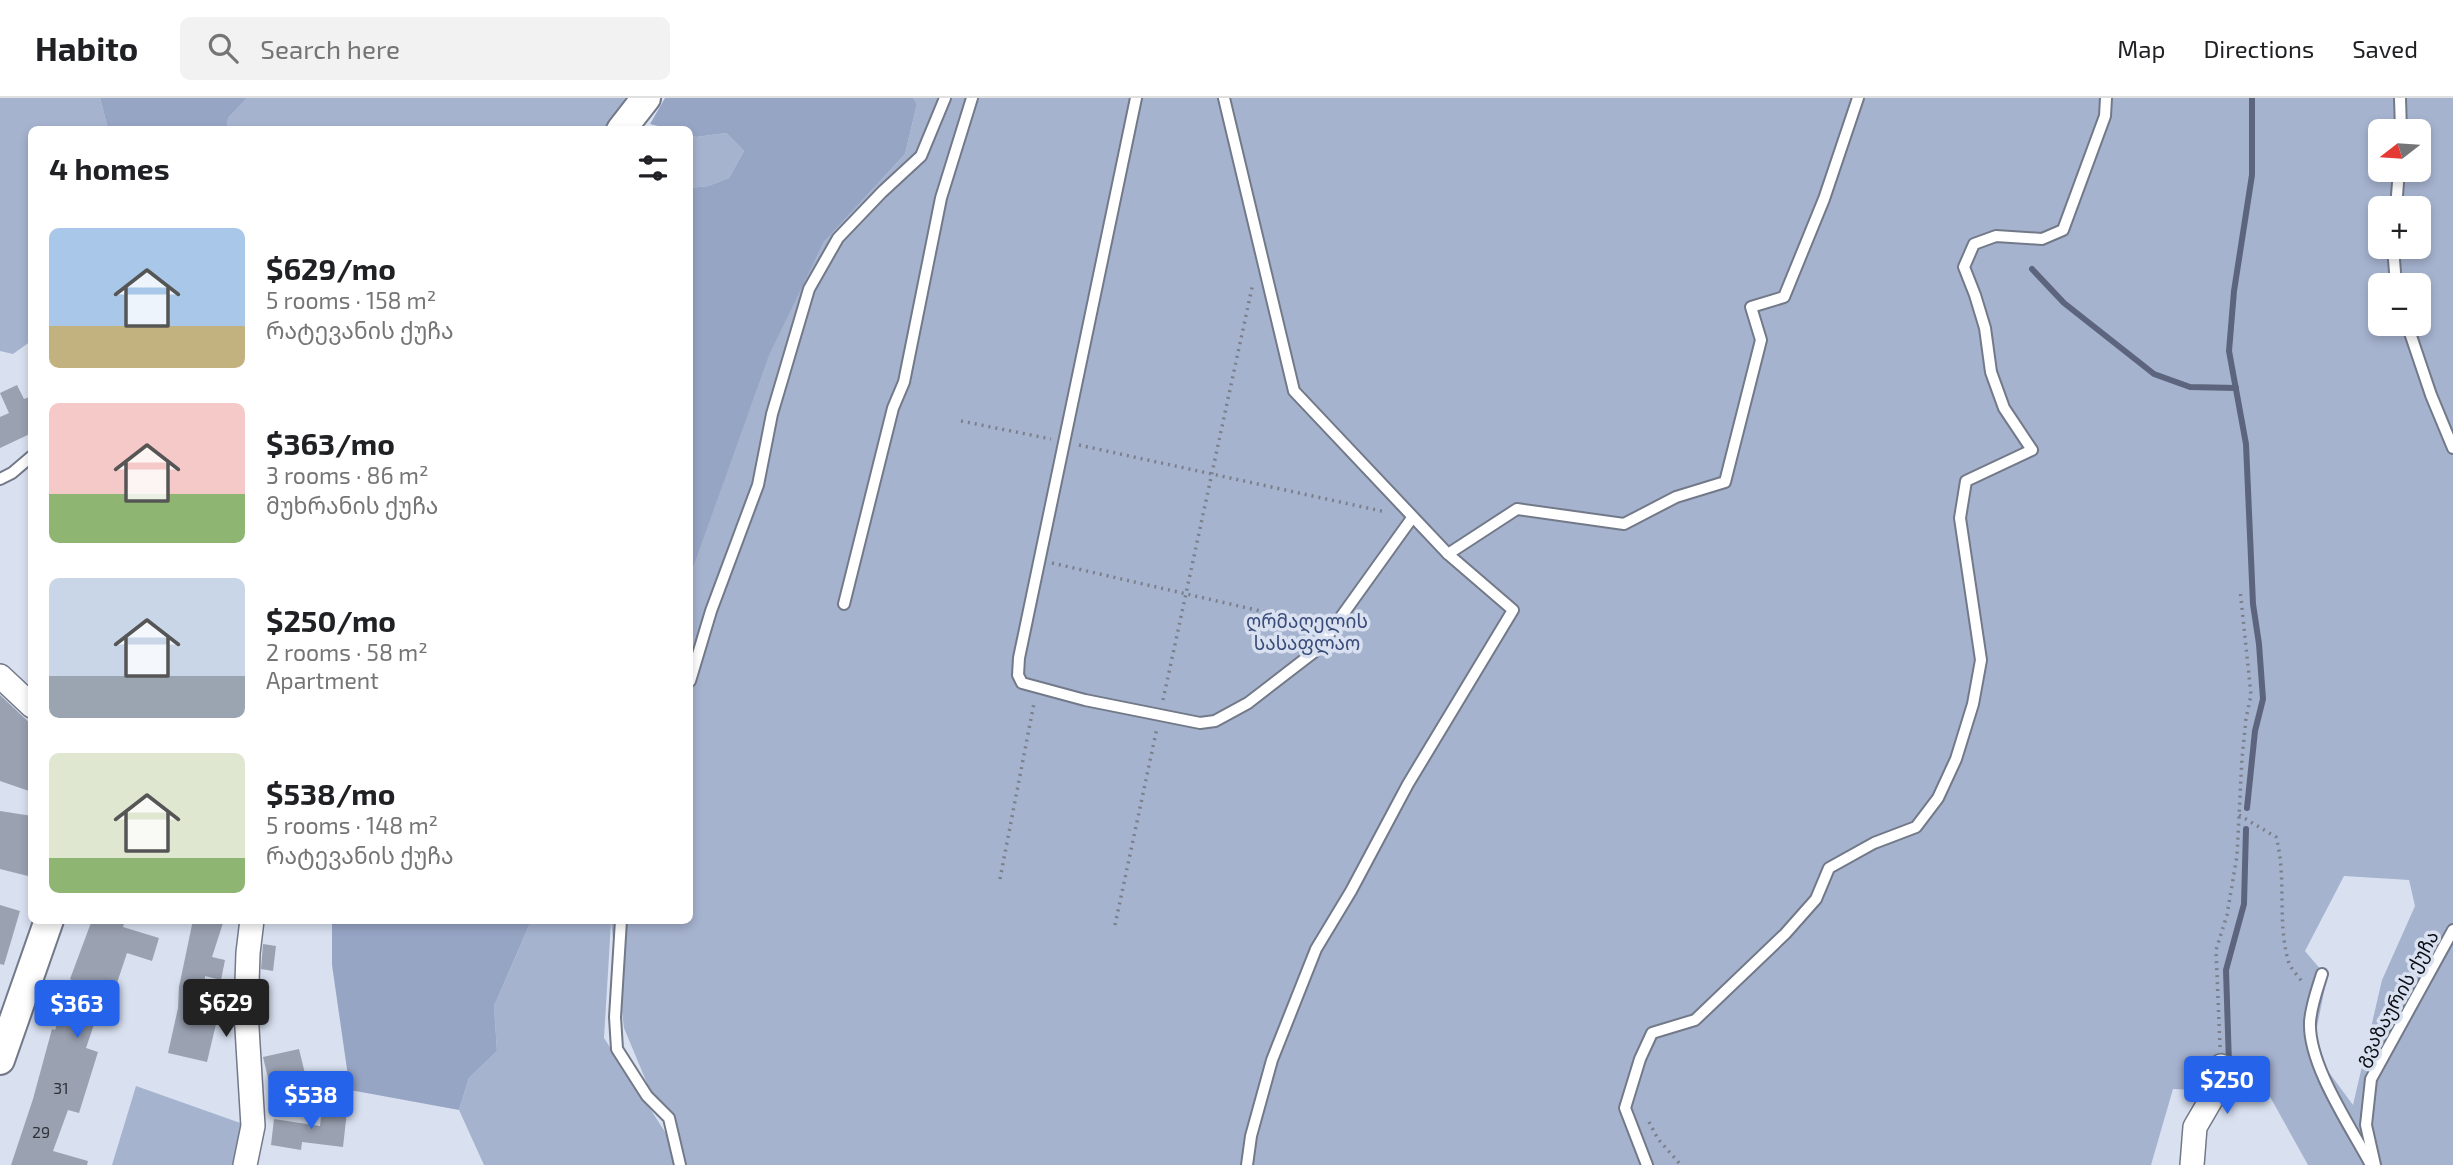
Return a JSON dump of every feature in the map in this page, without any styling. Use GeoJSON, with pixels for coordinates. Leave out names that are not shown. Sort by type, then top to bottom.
{"type":"FeatureCollection","features":[{"type":"Feature","properties":{"kind":"street"},"geometry":{"type":"LineString","coordinates":[[624,126],[646,98]]}},
{"type":"Feature","properties":{"kind":"street"},"geometry":{"type":"LineString","coordinates":[[0,676],[28,702]]}},
{"type":"Feature","properties":{"kind":"street"},"geometry":{"type":"LineString","coordinates":[[0,1060],[8,1008],[47,924]]}},
{"type":"Feature","properties":{"kind":"street"},"geometry":{"type":"LineString","coordinates":[[245,1165],[253,1126],[246,1012],[251,924]]}},
{"type":"Feature","properties":{"kind":"street"},"geometry":{"type":"LineString","coordinates":[[2192,1165],[2195,1127],[2216,1091],[2221,1066]]}},
{"type":"Feature","properties":{"kind":"lane"},"geometry":{"type":"LineString","coordinates":[[693,671],[711,611],[758,485],[772,414],[809,289],[838,238],[921,156],[945,98]]}},
{"type":"Feature","properties":{"kind":"lane"},"geometry":{"type":"LineString","coordinates":[[844,604],[892,408],[904,382],[941,198],[972,98]]}},
{"type":"Feature","properties":{"kind":"lane"},"geometry":{"type":"LineString","coordinates":[[1136,98],[1019,658],[1018,675],[1022,683],[1200,723],[1215,721],[1248,703],[1318,649],[1412,518]]}},
{"type":"Feature","properties":{"kind":"lane"},"geometry":{"type":"LineString","coordinates":[[1224,98],[1294,391],[1412,518],[1448,554],[1513,610],[1408,784],[1351,891],[1316,949],[1272,1060],[1251,1136],[1247,1165]]}},
{"type":"Feature","properties":{"kind":"lane"},"geometry":{"type":"LineString","coordinates":[[1448,554],[1517,509],[1624,524],[1676,497],[1725,482],[1761,340],[1751,307],[1784,297],[1824,198],[1858,98]]}},
{"type":"Feature","properties":{"kind":"lane"},"geometry":{"type":"LineString","coordinates":[[1647,1165],[1625,1108],[1652,1033],[1695,1020],[1785,934],[1816,899],[1829,868],[1874,843],[1916,827],[1938,798],[1956,759],[1973,704],[1981,660],[1961,518],[1966,481],[2032,450],[2004,408],[1991,372],[1985,328],[1964,267],[1974,244],[1996,236],[2042,239],[2063,230],[2105,116],[2106,98]]}},
{"type":"Feature","properties":{"kind":"lane"},"geometry":{"type":"LineString","coordinates":[[2400,98],[2401,119]]}},
{"type":"Feature","properties":{"kind":"lane"},"geometry":{"type":"LineString","coordinates":[[2411,336],[2453,448]]}},
{"type":"Feature","properties":{"kind":"lane"},"geometry":{"type":"LineString","coordinates":[[0,479],[28,459]]}},
{"type":"Feature","properties":{"kind":"lane"},"geometry":{"type":"LineString","coordinates":[[621,924],[615,1017],[617,1049],[647,1096],[669,1118],[680,1165]]}},
{"type":"Feature","properties":{"kind":"lane","name":"გვაზაურის ქუჩა"},"geometry":{"type":"LineString","coordinates":[[2373,1165],[2366,1125],[2371,1079],[2453,930]]}},
{"type":"Feature","properties":{"kind":"lane"},"geometry":{"type":"LineString","coordinates":[[2322,974],[2310,1023],[2313,1052],[2320,1070],[2373,1165]]}},
{"type":"Feature","properties":{"kind":"path"},"geometry":{"type":"LineString","coordinates":[[1115,925],[1260,249]]}},
{"type":"Feature","properties":{"kind":"path"},"geometry":{"type":"LineString","coordinates":[[961,421],[1412,518]]}},
{"type":"Feature","properties":{"kind":"path"},"geometry":{"type":"LineString","coordinates":[[1040,561],[1333,627]]}},
{"type":"Feature","properties":{"kind":"path"},"geometry":{"type":"LineString","coordinates":[[2221,1066],[2216,950],[2230,903],[2237,856],[2246,719],[2251,695],[2240,589]]}},
{"type":"Feature","properties":{"kind":"path"},"geometry":{"type":"LineString","coordinates":[[1000,879],[1037,688]]}},
{"type":"Feature","properties":{"kind":"path"},"geometry":{"type":"LineString","coordinates":[[2238,815],[2276,837],[2281,857],[2283,931],[2288,963],[2314,999]]}},
{"type":"Feature","properties":{"kind":"path"},"geometry":{"type":"LineString","coordinates":[[1630,1091],[1658,1139],[1681,1165]]}},
{"type":"Feature","properties":{"kind":"green space"},"geometry":{"type":"Polygon","coordinates":[[[0,98],[100,98],[107,126],[28,126],[28,343],[13,354],[0,351],[0,98]]]}},
{"type":"Feature","properties":{"kind":"green space"},"geometry":{"type":"Polygon","coordinates":[[[247,98],[631,98],[608,126],[227,126],[228,118],[247,98]]]}},
{"type":"Feature","properties":{"kind":"green space","name":"ღრმაღელის სასაფლაო"},"geometry":{"type":"Polygon","coordinates":[[[913,98],[2453,98],[2453,1165],[2308,1165],[2259,1077],[2221,1066],[2216,1091],[2173,1089],[2151,1165],[484,1165],[459,1110],[469,1078],[497,1051],[494,1006],[530,924],[611,924],[604,1038],[671,1141],[624,1028],[611,924],[693,924],[693,568],[768,355],[824,242],[905,154],[917,104],[913,98]],[[2344,876],[2305,951],[2327,977],[2316,1032],[2325,1067],[2353,1105],[2382,980],[2415,906],[2409,880],[2344,876]]]}},
{"type":"Feature","properties":{"kind":"green space"},"geometry":{"type":"Polygon","coordinates":[[[726,133],[744,151],[729,178],[708,186],[693,188],[693,136],[726,133]]]}},
{"type":"Feature","properties":{"kind":"green space"},"geometry":{"type":"Polygon","coordinates":[[[136,1086],[246,1125],[232,1165],[112,1165],[136,1086]]]}},
{"type":"Feature","properties":{"kind":"shaded area"},"geometry":{"type":"Polygon","coordinates":[[[100,98],[247,98],[228,118],[227,126],[107,126],[100,98]]]}},
{"type":"Feature","properties":{"kind":"shaded area"},"geometry":{"type":"Polygon","coordinates":[[[665,98],[913,98],[917,104],[905,154],[824,242],[769,355],[693,569],[693,188],[708,186],[729,178],[744,151],[726,133],[696,137],[693,136],[693,126],[650,124],[665,98]]]}},
{"type":"Feature","properties":{"kind":"shaded area"},"geometry":{"type":"Polygon","coordinates":[[[332,924],[530,924],[494,1006],[497,1051],[469,1078],[459,1110],[350,1090],[332,965],[332,924]]]}},
{"type":"Feature","properties":{"kind":"building"},"geometry":{"type":"Polygon","coordinates":[[[17,385],[24,399],[28,398],[28,435],[0,448],[0,417],[9,413],[0,393],[17,385]]]}},
{"type":"Feature","properties":{"kind":"building"},"geometry":{"type":"Polygon","coordinates":[[[0,695],[28,721],[28,791],[0,781],[0,695]]]}},
{"type":"Feature","properties":{"kind":"building"},"geometry":{"type":"Polygon","coordinates":[[[0,811],[28,815],[28,876],[0,869],[0,811]]]}},
{"type":"Feature","properties":{"kind":"building"},"geometry":{"type":"Polygon","coordinates":[[[0,905],[20,911],[4,965],[0,964],[0,905]]]}},
{"type":"Feature","properties":{"kind":"building"},"geometry":{"type":"Polygon","coordinates":[[[91,924],[124,924],[123,927],[159,938],[152,961],[127,953],[113,995],[105,992],[86,1048],[98,1052],[79,1113],[68,1110],[53,1151],[88,1161],[87,1165],[11,1165],[52,1029],[55,1030],[72,980],[70,979],[91,924]]]}},
{"type":"Feature","properties":{"kind":"building"},"geometry":{"type":"Polygon","coordinates":[[[192,924],[223,924],[212,957],[225,960],[221,980],[205,976],[202,1021],[216,1024],[207,1062],[168,1053],[178,1008],[179,987],[192,924]]]}},
{"type":"Feature","properties":{"kind":"building"},"geometry":{"type":"Polygon","coordinates":[[[263,944],[276,946],[273,971],[261,969],[263,944]]]}},
{"type":"Feature","properties":{"kind":"building"},"geometry":{"type":"Polygon","coordinates":[[[299,1049],[309,1090],[273,1099],[263,1057],[299,1049]]]}},
{"type":"Feature","properties":{"kind":"building"},"geometry":{"type":"Polygon","coordinates":[[[322,1108],[347,1111],[343,1147],[302,1142],[301,1150],[271,1145],[274,1119],[320,1126],[322,1108]]]}},
{"type":"Feature","properties":{"kind":"waterway"},"geometry":{"type":"LineString","coordinates":[[2247,808],[2255,731],[2263,699],[2253,604],[2246,444],[2229,351],[2234,291],[2252,175],[2252,98]]}},
{"type":"Feature","properties":{"kind":"waterway"},"geometry":{"type":"LineString","coordinates":[[2032,269],[2064,303],[2154,374],[2190,387],[2236,388]]}},
{"type":"Feature","properties":{"kind":"waterway"},"geometry":{"type":"LineString","coordinates":[[2229,1064],[2226,970],[2244,904],[2246,829]]}}]}
